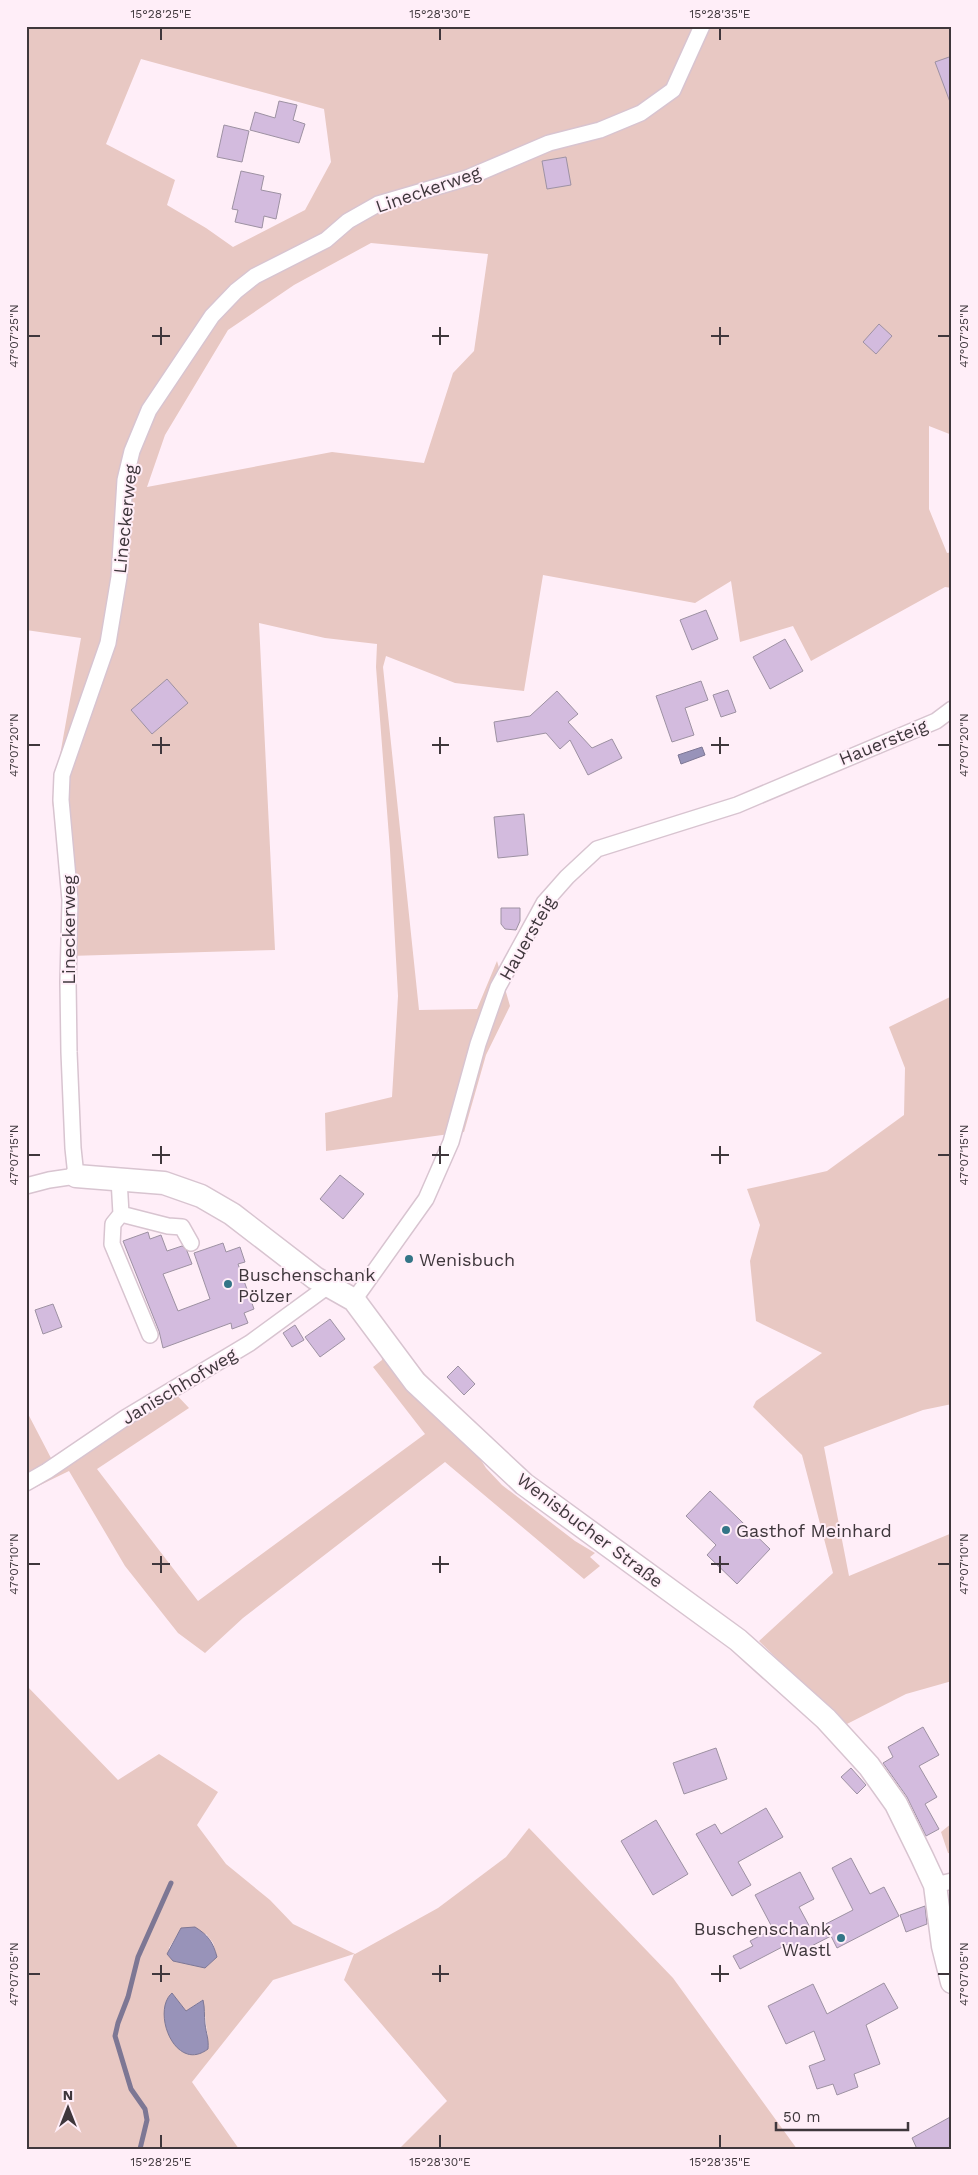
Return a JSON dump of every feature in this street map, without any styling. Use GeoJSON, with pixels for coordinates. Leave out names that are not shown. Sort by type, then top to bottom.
{"type":"FeatureCollection","features":[{"type":"Feature","properties":{"kind":"street","name":"Lineckerweg"},"geometry":{"type":"LineString","coordinates":[[76,1176],[73,1148],[69,1012],[70,900],[61,800],[62,775],[108,644],[119,576],[125,480],[132,451],[148,410],[212,316],[236,291],[255,276],[326,240],[348,221],[378,204],[467,178],[549,143],[600,130],[641,113],[673,90],[702,26]]}},
{"type":"Feature","properties":{"kind":"street","name":"Hauersteig"},"geometry":{"type":"LineString","coordinates":[[354,1300],[426,1200],[451,1142],[478,1044],[498,987],[544,903],[567,877],[597,849],[737,805],[936,721],[952,709]]}},
{"type":"Feature","properties":{"kind":"street","name":"Wenisbucher Straße"},"geometry":{"type":"LineString","coordinates":[[76,1176],[164,1183],[202,1196],[232,1214],[315,1278],[354,1300],[415,1382],[524,1484],[738,1640],[826,1720],[868,1766],[896,1804],[943,1883],[943,1946],[952,1982]]}},
{"type":"Feature","properties":{"kind":"street"},"geometry":{"type":"LineString","coordinates":[[26,1186],[76,1176]]}},
{"type":"Feature","properties":{"kind":"street"},"geometry":{"type":"LineString","coordinates":[[119,1178],[121,1214],[113,1224],[112,1244],[150,1335]]}},
{"type":"Feature","properties":{"kind":"street"},"geometry":{"type":"LineString","coordinates":[[121,1214],[182,1228],[191,1243]]}},
{"type":"Feature","properties":{"kind":"street","name":"Janischhofweg"},"geometry":{"type":"LineString","coordinates":[[26,1483],[125,1418],[250,1343],[328,1286]]}},
{"type":"Feature","properties":{"kind":"shaded area"},"geometry":{"type":"Polygon","coordinates":[[[26,26],[952,26],[952,435],[929,426],[929,509],[947,553],[952,552],[952,588],[945,587],[811,661],[793,626],[740,642],[731,581],[695,603],[543,575],[524,691],[455,683],[386,656],[383,667],[419,1010],[477,1009],[497,961],[510,1006],[486,1055],[464,1132],[326,1151],[325,1113],[392,1097],[398,996],[390,850],[376,667],[377,644],[325,638],[259,623],[275,950],[69,956],[65,898],[52,800],[81,638],[26,630],[26,26]],[[141,59],[106,144],[175,180],[167,205],[206,228],[233,247],[305,210],[331,162],[324,109],[141,59]],[[565,157],[542,161],[547,189],[570,185],[565,157]],[[371,243],[294,285],[228,330],[165,435],[147,487],[332,452],[424,463],[453,373],[474,351],[488,254],[371,243]]]}},
{"type":"Feature","properties":{"kind":"shaded area"},"geometry":{"type":"Polygon","coordinates":[[[702,747],[705,755],[681,764],[678,755],[702,747]]]}},
{"type":"Feature","properties":{"kind":"shaded area"},"geometry":{"type":"Polygon","coordinates":[[[952,996],[952,1404],[923,1410],[824,1447],[849,1576],[952,1533],[952,1681],[906,1694],[845,1725],[759,1641],[833,1573],[802,1455],[753,1407],[756,1401],[822,1353],[756,1321],[750,1261],[760,1225],[747,1189],[827,1171],[904,1115],[905,1068],[889,1027],[952,996]]]}},
{"type":"Feature","properties":{"kind":"shaded area"},"geometry":{"type":"Polygon","coordinates":[[[378,1316],[436,1388],[486,1468],[502,1485],[575,1541],[595,1553],[590,1557],[600,1566],[584,1579],[445,1462],[243,1618],[205,1653],[178,1633],[125,1566],[69,1471],[26,1492],[26,1410],[52,1460],[172,1390],[189,1408],[97,1469],[198,1601],[425,1434],[373,1367],[382,1360],[378,1316]]]}},
{"type":"Feature","properties":{"kind":"shaded area"},"geometry":{"type":"Polygon","coordinates":[[[26,1685],[118,1780],[159,1754],[218,1792],[197,1825],[226,1864],[270,1900],[293,1924],[355,1954],[438,1908],[506,1857],[529,1828],[673,1978],[797,2149],[399,2149],[447,2101],[344,1980],[354,1954],[273,1980],[192,2082],[239,2149],[26,2149],[26,1685]],[[206,1934],[177,1935],[169,1948],[173,1961],[205,1968],[217,1957],[213,1943],[206,1934]],[[172,1993],[180,2051],[195,2055],[208,2036],[202,2000],[186,2011],[172,1993]]]}},
{"type":"Feature","properties":{"kind":"shaded area"},"geometry":{"type":"Polygon","coordinates":[[[952,1823],[952,1854],[948,1853],[941,1832],[952,1823]]]}},
{"type":"Feature","properties":{"kind":"shaded area"},"geometry":{"type":"Polygon","coordinates":[[[195,1927],[209,1939],[217,1957],[205,1968],[173,1961],[167,1954],[181,1928],[195,1927]]]}},
{"type":"Feature","properties":{"kind":"shaded area"},"geometry":{"type":"Polygon","coordinates":[[[172,1993],[186,2011],[203,2000],[208,2049],[196,2055],[186,2053],[177,2047],[170,2037],[165,2025],[164,2013],[166,2002],[172,1993]]]}},
{"type":"Feature","properties":{"kind":"building"},"geometry":{"type":"Polygon","coordinates":[[[952,56],[952,102],[950,102],[935,62],[952,56]]]}},
{"type":"Feature","properties":{"kind":"building"},"geometry":{"type":"Polygon","coordinates":[[[279,101],[297,105],[293,120],[305,124],[299,143],[250,130],[255,112],[275,118],[279,101]]]}},
{"type":"Feature","properties":{"kind":"building"},"geometry":{"type":"Polygon","coordinates":[[[224,125],[249,131],[242,162],[217,157],[224,125]]]}},
{"type":"Feature","properties":{"kind":"building"},"geometry":{"type":"Polygon","coordinates":[[[566,157],[571,185],[547,189],[542,161],[566,157]]]}},
{"type":"Feature","properties":{"kind":"building"},"geometry":{"type":"Polygon","coordinates":[[[241,171],[264,176],[261,190],[281,194],[276,219],[264,216],[262,228],[235,222],[238,210],[232,209],[241,171]]]}},
{"type":"Feature","properties":{"kind":"building"},"geometry":{"type":"Polygon","coordinates":[[[879,324],[892,336],[876,354],[863,342],[879,324]]]}},
{"type":"Feature","properties":{"kind":"building"},"geometry":{"type":"Polygon","coordinates":[[[706,610],[718,639],[692,650],[680,620],[706,610]]]}},
{"type":"Feature","properties":{"kind":"building"},"geometry":{"type":"Polygon","coordinates":[[[785,639],[803,671],[770,689],[753,657],[785,639]]]}},
{"type":"Feature","properties":{"kind":"building"},"geometry":{"type":"Polygon","coordinates":[[[167,679],[188,703],[152,734],[131,710],[167,679]]]}},
{"type":"Feature","properties":{"kind":"building"},"geometry":{"type":"Polygon","coordinates":[[[701,681],[708,700],[685,708],[694,735],[672,742],[656,696],[701,681]]]}},
{"type":"Feature","properties":{"kind":"building"},"geometry":{"type":"Polygon","coordinates":[[[728,690],[736,712],[721,717],[713,695],[728,690]]]}},
{"type":"Feature","properties":{"kind":"building"},"geometry":{"type":"Polygon","coordinates":[[[557,691],[578,714],[568,722],[592,748],[612,739],[622,758],[588,775],[570,740],[560,749],[546,733],[497,742],[494,722],[530,716],[557,691]]]}},
{"type":"Feature","properties":{"kind":"building"},"geometry":{"type":"Polygon","coordinates":[[[524,814],[528,855],[498,858],[494,817],[524,814]]]}},
{"type":"Feature","properties":{"kind":"building"},"geometry":{"type":"Polygon","coordinates":[[[501,908],[520,908],[520,921],[516,930],[505,929],[501,924],[501,908]]]}},
{"type":"Feature","properties":{"kind":"building"},"geometry":{"type":"Polygon","coordinates":[[[340,1175],[364,1194],[343,1219],[320,1199],[340,1175]]]}},
{"type":"Feature","properties":{"kind":"building"},"geometry":{"type":"Polygon","coordinates":[[[148,1232],[150,1239],[161,1235],[167,1251],[182,1246],[187,1251],[192,1264],[163,1274],[178,1311],[210,1299],[194,1253],[223,1243],[226,1252],[240,1247],[245,1262],[238,1264],[254,1309],[244,1313],[248,1323],[232,1329],[231,1323],[163,1348],[159,1331],[123,1241],[148,1232]]]}},
{"type":"Feature","properties":{"kind":"building"},"geometry":{"type":"Polygon","coordinates":[[[53,1304],[62,1327],[43,1334],[35,1310],[53,1304]]]}},
{"type":"Feature","properties":{"kind":"building"},"geometry":{"type":"Polygon","coordinates":[[[330,1319],[345,1339],[320,1357],[305,1337],[330,1319]]]}},
{"type":"Feature","properties":{"kind":"building"},"geometry":{"type":"Polygon","coordinates":[[[295,1325],[304,1340],[292,1347],[283,1333],[295,1325]]]}},
{"type":"Feature","properties":{"kind":"building"},"geometry":{"type":"Polygon","coordinates":[[[458,1366],[475,1384],[464,1395],[447,1377],[458,1366]]]}},
{"type":"Feature","properties":{"kind":"building","name":"Gasthof Meinhard"},"geometry":{"type":"Polygon","coordinates":[[[710,1491],[770,1549],[737,1584],[707,1555],[716,1545],[686,1516],[710,1491]]]}},
{"type":"Feature","properties":{"kind":"building"},"geometry":{"type":"Polygon","coordinates":[[[923,1727],[939,1755],[919,1766],[937,1797],[925,1804],[939,1829],[926,1836],[907,1797],[883,1763],[893,1757],[888,1747],[923,1727]]]}},
{"type":"Feature","properties":{"kind":"building"},"geometry":{"type":"Polygon","coordinates":[[[716,1748],[727,1779],[684,1794],[673,1763],[716,1748]]]}},
{"type":"Feature","properties":{"kind":"building"},"geometry":{"type":"Polygon","coordinates":[[[851,1768],[866,1785],[857,1794],[841,1777],[851,1768]]]}},
{"type":"Feature","properties":{"kind":"building"},"geometry":{"type":"Polygon","coordinates":[[[766,1808],[783,1837],[738,1862],[751,1885],[732,1896],[696,1834],[715,1824],[721,1834],[766,1808]]]}},
{"type":"Feature","properties":{"kind":"building"},"geometry":{"type":"Polygon","coordinates":[[[656,1820],[688,1874],[653,1895],[621,1841],[656,1820]]]}},
{"type":"Feature","properties":{"kind":"building"},"geometry":{"type":"Polygon","coordinates":[[[851,1858],[870,1894],[884,1887],[899,1916],[837,1948],[831,1936],[794,1955],[788,1944],[740,1969],[733,1956],[753,1946],[750,1941],[773,1929],[755,1895],[800,1872],[814,1899],[799,1907],[812,1931],[853,1910],[832,1868],[851,1858]]]}},
{"type":"Feature","properties":{"kind":"building"},"geometry":{"type":"Polygon","coordinates":[[[925,1906],[927,1924],[906,1932],[900,1915],[925,1906]]]}},
{"type":"Feature","properties":{"kind":"building"},"geometry":{"type":"Polygon","coordinates":[[[884,1983],[898,2008],[866,2025],[880,2064],[854,2074],[858,2087],[837,2095],[833,2084],[817,2089],[809,2066],[825,2060],[814,2031],[786,2044],[768,2006],[813,1984],[827,2014],[884,1983]]]}},
{"type":"Feature","properties":{"kind":"building"},"geometry":{"type":"Polygon","coordinates":[[[952,2116],[952,2149],[917,2149],[912,2138],[952,2116]]]}},
{"type":"Feature","properties":{"kind":"waterway"},"geometry":{"type":"LineString","coordinates":[[140,2149],[147,2120],[145,2109],[131,2089],[115,2036],[128,1997],[138,1957],[171,1883]]}},
{"type":"Feature","properties":{"kind":"place","name":"Wenisbuch"},"geometry":{"type":"Point","coordinates":[409,1259]}},
{"type":"Feature","properties":{"kind":"place","name":"Buschenschank Pölzer"},"geometry":{"type":"Point","coordinates":[228,1284]}},
{"type":"Feature","properties":{"kind":"place","name":"Gasthof Meinhard"},"geometry":{"type":"Point","coordinates":[726,1530]}},
{"type":"Feature","properties":{"kind":"place","name":"Buschenschank Wastl"},"geometry":{"type":"Point","coordinates":[841,1938]}}]}
